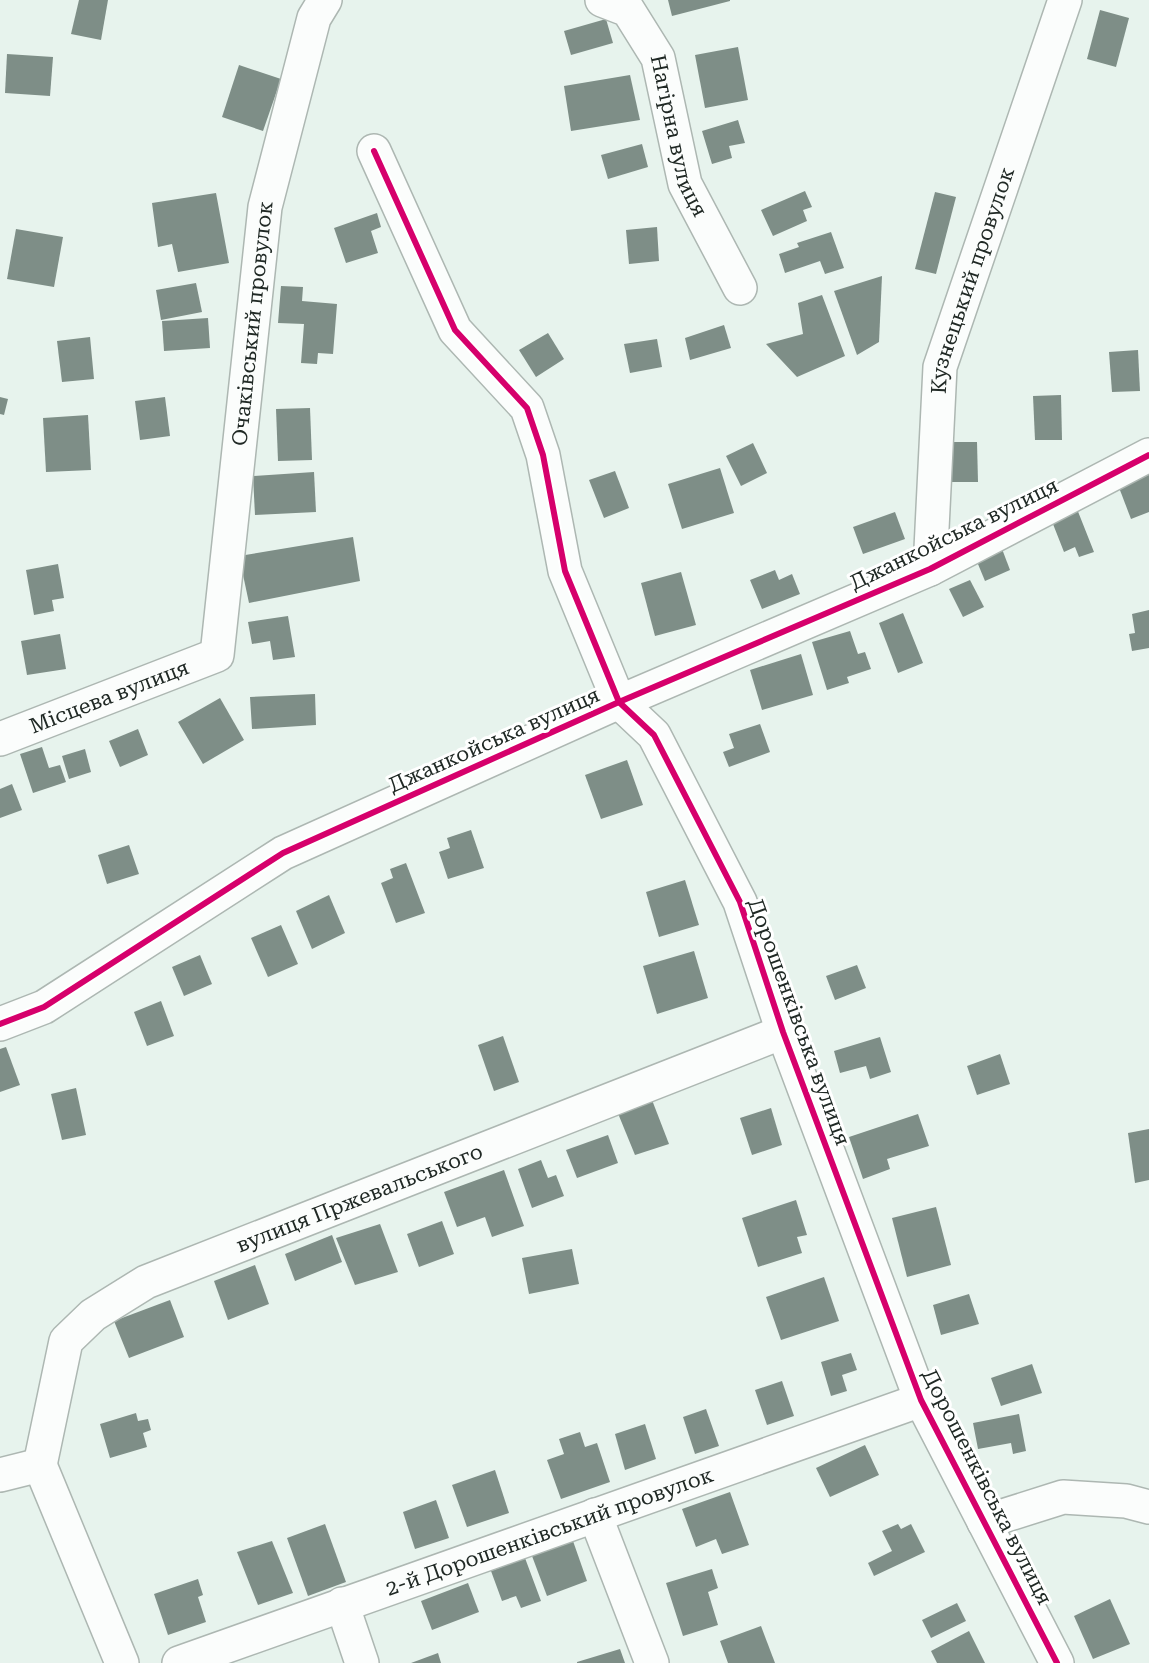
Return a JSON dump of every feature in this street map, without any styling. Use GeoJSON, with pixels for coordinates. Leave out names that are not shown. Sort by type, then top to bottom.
{"type":"FeatureCollection","features":[{"type":"Feature","properties":{"kind":"street","name":"Очаківський провулок"},"geometry":{"type":"LineString","coordinates":[[217,655],[265,207],[314,18],[325,0]]}},
{"type":"Feature","properties":{"kind":"street","name":"Нагірна вулиця"},"geometry":{"type":"LineString","coordinates":[[602,0],[628,10],[658,58],[685,184],[740,288]]}},
{"type":"Feature","properties":{"kind":"street","name":"Кузнецький провулок"},"geometry":{"type":"LineString","coordinates":[[930,569],[940,367],[1065,0]]}},
{"type":"Feature","properties":{"kind":"street","name":"Дорошенківська вулиця"},"geometry":{"type":"LineString","coordinates":[[374,151],[455,330],[527,408],[543,455],[565,571],[619,702],[654,735],[740,902],[783,1032],[921,1400],[1057,1663]]}},
{"type":"Feature","properties":{"kind":"street","name":"Джанкойська вулиця"},"geometry":{"type":"LineString","coordinates":[[0,1024],[44,1008],[283,854],[619,702],[930,569],[1149,455]]}},
{"type":"Feature","properties":{"kind":"street","name":"Місцева вулиця"},"geometry":{"type":"LineString","coordinates":[[0,739],[217,655]]}},
{"type":"Feature","properties":{"kind":"street","name":"вулиця Пржевальського"},"geometry":{"type":"LineString","coordinates":[[40,1465],[66,1341],[93,1315],[146,1282],[783,1032]]}},
{"type":"Feature","properties":{"kind":"street","name":"2-й Дорошенківський провулок"},"geometry":{"type":"LineString","coordinates":[[178,1663],[921,1400]]}},
{"type":"Feature","properties":{"kind":"street"},"geometry":{"type":"LineString","coordinates":[[0,1475],[40,1465],[122,1663]]}},
{"type":"Feature","properties":{"kind":"street"},"geometry":{"type":"LineString","coordinates":[[984,1522],[1062,1497],[1126,1502],[1149,1507]]}},
{"type":"Feature","properties":{"kind":"street"},"geometry":{"type":"LineString","coordinates":[[596,1515],[652,1663]]}},
{"type":"Feature","properties":{"kind":"street"},"geometry":{"type":"LineString","coordinates":[[342,1604],[362,1663]]}},
{"type":"Feature","properties":{"kind":"building"},"geometry":{"type":"Polygon","coordinates":[[[79,0],[108,0],[101,40],[71,34],[79,0]]]}},
{"type":"Feature","properties":{"kind":"building"},"geometry":{"type":"Polygon","coordinates":[[[668,0],[730,0],[730,1],[672,16],[668,0]]]}},
{"type":"Feature","properties":{"kind":"building"},"geometry":{"type":"Polygon","coordinates":[[[1100,10],[1129,18],[1116,67],[1087,59],[1100,10]]]}},
{"type":"Feature","properties":{"kind":"building"},"geometry":{"type":"Polygon","coordinates":[[[606,19],[613,43],[571,55],[564,31],[606,19]]]}},
{"type":"Feature","properties":{"kind":"building"},"geometry":{"type":"Polygon","coordinates":[[[738,47],[748,100],[705,108],[695,55],[738,47]]]}},
{"type":"Feature","properties":{"kind":"building"},"geometry":{"type":"Polygon","coordinates":[[[7,54],[53,57],[50,96],[5,93],[7,54]]]}},
{"type":"Feature","properties":{"kind":"building"},"geometry":{"type":"Polygon","coordinates":[[[239,65],[281,79],[263,131],[222,117],[239,65]]]}},
{"type":"Feature","properties":{"kind":"building"},"geometry":{"type":"Polygon","coordinates":[[[630,75],[640,120],[571,131],[564,86],[630,75]]]}},
{"type":"Feature","properties":{"kind":"building"},"geometry":{"type":"Polygon","coordinates":[[[738,120],[745,143],[729,146],[732,158],[712,164],[702,131],[738,120]]]}},
{"type":"Feature","properties":{"kind":"building"},"geometry":{"type":"Polygon","coordinates":[[[642,144],[648,167],[608,179],[601,155],[642,144]]]}},
{"type":"Feature","properties":{"kind":"building"},"geometry":{"type":"Polygon","coordinates":[[[805,191],[812,207],[803,210],[807,221],[773,236],[761,210],[805,191]]]}},
{"type":"Feature","properties":{"kind":"building"},"geometry":{"type":"Polygon","coordinates":[[[935,192],[956,197],[936,274],[915,269],[935,192]]]}},
{"type":"Feature","properties":{"kind":"building"},"geometry":{"type":"Polygon","coordinates":[[[216,193],[229,263],[178,272],[172,244],[158,247],[152,203],[216,193]]]}},
{"type":"Feature","properties":{"kind":"building"},"geometry":{"type":"Polygon","coordinates":[[[377,213],[381,227],[371,231],[378,253],[346,263],[334,228],[377,213]]]}},
{"type":"Feature","properties":{"kind":"building"},"geometry":{"type":"Polygon","coordinates":[[[657,227],[659,261],[629,264],[626,230],[657,227]]]}},
{"type":"Feature","properties":{"kind":"building"},"geometry":{"type":"Polygon","coordinates":[[[16,229],[63,237],[54,287],[7,279],[16,229]]]}},
{"type":"Feature","properties":{"kind":"building"},"geometry":{"type":"Polygon","coordinates":[[[831,232],[844,268],[825,274],[820,261],[785,273],[779,254],[799,247],[797,243],[831,232]]]}},
{"type":"Feature","properties":{"kind":"building"},"geometry":{"type":"Polygon","coordinates":[[[882,276],[879,342],[857,355],[834,291],[882,276]]]}},
{"type":"Feature","properties":{"kind":"building"},"geometry":{"type":"Polygon","coordinates":[[[196,283],[202,312],[161,320],[156,290],[196,283]]]}},
{"type":"Feature","properties":{"kind":"building"},"geometry":{"type":"Polygon","coordinates":[[[281,286],[303,287],[302,301],[337,304],[333,354],[318,353],[317,364],[301,363],[304,324],[278,323],[281,286]]]}},
{"type":"Feature","properties":{"kind":"building"},"geometry":{"type":"Polygon","coordinates":[[[822,295],[845,356],[797,377],[766,344],[803,334],[798,303],[822,295]]]}},
{"type":"Feature","properties":{"kind":"building"},"geometry":{"type":"Polygon","coordinates":[[[208,318],[210,348],[164,351],[162,321],[208,318]]]}},
{"type":"Feature","properties":{"kind":"building"},"geometry":{"type":"Polygon","coordinates":[[[724,325],[731,348],[690,360],[685,338],[724,325]]]}},
{"type":"Feature","properties":{"kind":"building"},"geometry":{"type":"Polygon","coordinates":[[[548,333],[564,359],[536,377],[519,350],[548,333]]]}},
{"type":"Feature","properties":{"kind":"building"},"geometry":{"type":"Polygon","coordinates":[[[90,337],[94,379],[62,382],[57,341],[90,337]]]}},
{"type":"Feature","properties":{"kind":"building"},"geometry":{"type":"Polygon","coordinates":[[[657,339],[662,367],[630,373],[624,344],[657,339]]]}},
{"type":"Feature","properties":{"kind":"building"},"geometry":{"type":"Polygon","coordinates":[[[1138,350],[1140,391],[1112,392],[1109,352],[1138,350]]]}},
{"type":"Feature","properties":{"kind":"building"},"geometry":{"type":"Polygon","coordinates":[[[1061,395],[1062,440],[1035,440],[1033,396],[1061,395]]]}},
{"type":"Feature","properties":{"kind":"building"},"geometry":{"type":"Polygon","coordinates":[[[0,397],[8,399],[4,415],[0,414],[0,397]]]}},
{"type":"Feature","properties":{"kind":"building"},"geometry":{"type":"Polygon","coordinates":[[[165,397],[170,436],[140,440],[135,401],[165,397]]]}},
{"type":"Feature","properties":{"kind":"building"},"geometry":{"type":"Polygon","coordinates":[[[310,408],[312,460],[278,461],[276,409],[310,408]]]}},
{"type":"Feature","properties":{"kind":"building"},"geometry":{"type":"Polygon","coordinates":[[[88,415],[91,470],[46,472],[43,418],[88,415]]]}},
{"type":"Feature","properties":{"kind":"building"},"geometry":{"type":"Polygon","coordinates":[[[949,442],[977,442],[978,482],[950,482],[949,442]]]}},
{"type":"Feature","properties":{"kind":"building"},"geometry":{"type":"Polygon","coordinates":[[[753,443],[767,473],[741,486],[726,456],[753,443]]]}},
{"type":"Feature","properties":{"kind":"building"},"geometry":{"type":"Polygon","coordinates":[[[1149,465],[1149,512],[1131,519],[1115,477],[1149,465]]]}},
{"type":"Feature","properties":{"kind":"building"},"geometry":{"type":"Polygon","coordinates":[[[720,468],[734,513],[682,529],[668,484],[720,468]]]}},
{"type":"Feature","properties":{"kind":"building"},"geometry":{"type":"Polygon","coordinates":[[[615,471],[629,508],[604,518],[589,480],[615,471]]]}},
{"type":"Feature","properties":{"kind":"building"},"geometry":{"type":"Polygon","coordinates":[[[314,472],[316,512],[255,515],[253,476],[314,472]]]}},
{"type":"Feature","properties":{"kind":"building"},"geometry":{"type":"Polygon","coordinates":[[[1077,509],[1094,552],[1079,557],[1075,547],[1064,552],[1051,519],[1077,509]]]}},
{"type":"Feature","properties":{"kind":"building"},"geometry":{"type":"Polygon","coordinates":[[[895,512],[905,539],[863,554],[853,527],[895,512]]]}},
{"type":"Feature","properties":{"kind":"building"},"geometry":{"type":"Polygon","coordinates":[[[353,537],[360,581],[249,603],[239,556],[353,537]]]}},
{"type":"Feature","properties":{"kind":"building"},"geometry":{"type":"Polygon","coordinates":[[[999,541],[1010,570],[985,581],[973,552],[999,541]]]}},
{"type":"Feature","properties":{"kind":"building"},"geometry":{"type":"Polygon","coordinates":[[[58,564],[64,598],[52,600],[54,611],[34,615],[26,570],[58,564]]]}},
{"type":"Feature","properties":{"kind":"building"},"geometry":{"type":"Polygon","coordinates":[[[775,570],[779,580],[792,574],[800,594],[762,609],[750,580],[775,570]]]}},
{"type":"Feature","properties":{"kind":"building"},"geometry":{"type":"Polygon","coordinates":[[[681,572],[696,625],[655,636],[641,583],[681,572]]]}},
{"type":"Feature","properties":{"kind":"building"},"geometry":{"type":"Polygon","coordinates":[[[970,580],[984,607],[963,617],[949,589],[970,580]]]}},
{"type":"Feature","properties":{"kind":"building"},"geometry":{"type":"Polygon","coordinates":[[[1149,610],[1149,648],[1132,651],[1129,634],[1135,633],[1132,614],[1149,610]]]}},
{"type":"Feature","properties":{"kind":"building"},"geometry":{"type":"Polygon","coordinates":[[[903,613],[923,663],[898,673],[879,623],[903,613]]]}},
{"type":"Feature","properties":{"kind":"building"},"geometry":{"type":"Polygon","coordinates":[[[288,616],[295,657],[273,660],[270,641],[252,644],[248,622],[288,616]]]}},
{"type":"Feature","properties":{"kind":"building"},"geometry":{"type":"Polygon","coordinates":[[[850,631],[858,654],[865,652],[871,669],[847,677],[849,683],[827,690],[812,642],[850,631]]]}},
{"type":"Feature","properties":{"kind":"building"},"geometry":{"type":"Polygon","coordinates":[[[60,634],[66,669],[27,675],[21,641],[60,634]]]}},
{"type":"Feature","properties":{"kind":"building"},"geometry":{"type":"Polygon","coordinates":[[[801,654],[813,695],[762,710],[750,670],[801,654]]]}},
{"type":"Feature","properties":{"kind":"building"},"geometry":{"type":"Polygon","coordinates":[[[315,694],[316,725],[252,729],[250,697],[315,694]]]}},
{"type":"Feature","properties":{"kind":"building"},"geometry":{"type":"Polygon","coordinates":[[[220,698],[244,740],[203,764],[178,722],[220,698]]]}},
{"type":"Feature","properties":{"kind":"building"},"geometry":{"type":"Polygon","coordinates":[[[760,724],[770,752],[729,767],[723,752],[734,748],[729,734],[760,724]]]}},
{"type":"Feature","properties":{"kind":"building"},"geometry":{"type":"Polygon","coordinates":[[[138,729],[148,755],[120,767],[109,741],[138,729]]]}},
{"type":"Feature","properties":{"kind":"building"},"geometry":{"type":"Polygon","coordinates":[[[42,747],[49,768],[60,765],[66,782],[33,793],[20,754],[42,747]]]}},
{"type":"Feature","properties":{"kind":"building"},"geometry":{"type":"Polygon","coordinates":[[[85,749],[91,772],[69,779],[62,756],[85,749]]]}},
{"type":"Feature","properties":{"kind":"building"},"geometry":{"type":"Polygon","coordinates":[[[627,760],[643,805],[601,819],[585,775],[627,760]]]}},
{"type":"Feature","properties":{"kind":"building"},"geometry":{"type":"Polygon","coordinates":[[[12,784],[22,810],[0,818],[0,789],[12,784]]]}},
{"type":"Feature","properties":{"kind":"building"},"geometry":{"type":"Polygon","coordinates":[[[471,830],[484,868],[448,879],[439,852],[450,848],[447,838],[471,830]]]}},
{"type":"Feature","properties":{"kind":"building"},"geometry":{"type":"Polygon","coordinates":[[[129,845],[139,874],[107,884],[98,855],[129,845]]]}},
{"type":"Feature","properties":{"kind":"building"},"geometry":{"type":"Polygon","coordinates":[[[406,863],[425,913],[396,923],[381,883],[393,878],[390,869],[406,863]]]}},
{"type":"Feature","properties":{"kind":"building"},"geometry":{"type":"Polygon","coordinates":[[[685,880],[699,925],[659,937],[646,892],[685,880]]]}},
{"type":"Feature","properties":{"kind":"building"},"geometry":{"type":"Polygon","coordinates":[[[329,895],[345,933],[312,949],[296,911],[329,895]]]}},
{"type":"Feature","properties":{"kind":"building"},"geometry":{"type":"Polygon","coordinates":[[[281,925],[298,964],[268,977],[251,938],[281,925]]]}},
{"type":"Feature","properties":{"kind":"building"},"geometry":{"type":"Polygon","coordinates":[[[694,951],[708,998],[657,1014],[643,966],[694,951]]]}},
{"type":"Feature","properties":{"kind":"building"},"geometry":{"type":"Polygon","coordinates":[[[200,955],[212,984],[184,996],[172,967],[200,955]]]}},
{"type":"Feature","properties":{"kind":"building"},"geometry":{"type":"Polygon","coordinates":[[[857,965],[866,988],[835,1000],[826,976],[857,965]]]}},
{"type":"Feature","properties":{"kind":"building"},"geometry":{"type":"Polygon","coordinates":[[[161,1001],[174,1036],[147,1046],[134,1012],[161,1001]]]}},
{"type":"Feature","properties":{"kind":"building"},"geometry":{"type":"Polygon","coordinates":[[[503,1036],[519,1082],[494,1091],[478,1045],[503,1036]]]}},
{"type":"Feature","properties":{"kind":"building"},"geometry":{"type":"Polygon","coordinates":[[[880,1037],[891,1072],[870,1079],[866,1066],[840,1073],[834,1051],[880,1037]]]}},
{"type":"Feature","properties":{"kind":"building"},"geometry":{"type":"Polygon","coordinates":[[[6,1047],[20,1085],[0,1092],[0,1049],[6,1047]]]}},
{"type":"Feature","properties":{"kind":"building"},"geometry":{"type":"Polygon","coordinates":[[[1000,1054],[1010,1084],[977,1095],[967,1066],[1000,1054]]]}},
{"type":"Feature","properties":{"kind":"building"},"geometry":{"type":"Polygon","coordinates":[[[76,1088],[86,1135],[62,1140],[51,1094],[76,1088]]]}},
{"type":"Feature","properties":{"kind":"building"},"geometry":{"type":"Polygon","coordinates":[[[652,1100],[669,1144],[635,1155],[617,1111],[652,1100]]]}},
{"type":"Feature","properties":{"kind":"building"},"geometry":{"type":"Polygon","coordinates":[[[771,1108],[782,1145],[752,1155],[740,1118],[771,1108]]]}},
{"type":"Feature","properties":{"kind":"building"},"geometry":{"type":"Polygon","coordinates":[[[918,1114],[929,1146],[887,1159],[890,1169],[863,1179],[849,1137],[918,1114]]]}},
{"type":"Feature","properties":{"kind":"building"},"geometry":{"type":"Polygon","coordinates":[[[1149,1129],[1149,1180],[1135,1183],[1128,1133],[1149,1129]]]}},
{"type":"Feature","properties":{"kind":"building"},"geometry":{"type":"Polygon","coordinates":[[[608,1135],[618,1163],[577,1178],[566,1150],[608,1135]]]}},
{"type":"Feature","properties":{"kind":"building"},"geometry":{"type":"Polygon","coordinates":[[[541,1160],[548,1178],[556,1175],[564,1196],[532,1208],[518,1169],[541,1160]]]}},
{"type":"Feature","properties":{"kind":"building"},"geometry":{"type":"Polygon","coordinates":[[[504,1170],[524,1226],[492,1237],[485,1217],[457,1227],[444,1192],[504,1170]]]}},
{"type":"Feature","properties":{"kind":"building"},"geometry":{"type":"Polygon","coordinates":[[[796,1200],[807,1235],[797,1237],[802,1253],[758,1267],[742,1218],[796,1200]]]}},
{"type":"Feature","properties":{"kind":"building"},"geometry":{"type":"Polygon","coordinates":[[[936,1207],[951,1265],[907,1277],[892,1218],[936,1207]]]}},
{"type":"Feature","properties":{"kind":"building"},"geometry":{"type":"Polygon","coordinates":[[[442,1221],[454,1254],[419,1267],[407,1234],[442,1221]]]}},
{"type":"Feature","properties":{"kind":"building"},"geometry":{"type":"Polygon","coordinates":[[[380,1224],[398,1272],[355,1285],[336,1238],[380,1224]]]}},
{"type":"Feature","properties":{"kind":"building"},"geometry":{"type":"Polygon","coordinates":[[[332,1235],[342,1262],[295,1281],[285,1254],[332,1235]]]}},
{"type":"Feature","properties":{"kind":"building"},"geometry":{"type":"Polygon","coordinates":[[[572,1249],[579,1284],[529,1294],[522,1258],[572,1249]]]}},
{"type":"Feature","properties":{"kind":"building"},"geometry":{"type":"Polygon","coordinates":[[[255,1265],[269,1304],[228,1320],[214,1281],[255,1265]]]}},
{"type":"Feature","properties":{"kind":"building"},"geometry":{"type":"Polygon","coordinates":[[[824,1277],[839,1321],[781,1340],[766,1297],[824,1277]]]}},
{"type":"Feature","properties":{"kind":"building"},"geometry":{"type":"Polygon","coordinates":[[[969,1294],[979,1324],[941,1335],[933,1305],[969,1294]]]}},
{"type":"Feature","properties":{"kind":"building"},"geometry":{"type":"Polygon","coordinates":[[[170,1300],[184,1337],[129,1358],[114,1321],[170,1300]]]}},
{"type":"Feature","properties":{"kind":"building"},"geometry":{"type":"Polygon","coordinates":[[[851,1353],[857,1370],[842,1375],[847,1391],[831,1396],[821,1362],[851,1353]]]}},
{"type":"Feature","properties":{"kind":"building"},"geometry":{"type":"Polygon","coordinates":[[[1032,1364],[1042,1393],[1001,1406],[991,1378],[1032,1364]]]}},
{"type":"Feature","properties":{"kind":"building"},"geometry":{"type":"Polygon","coordinates":[[[782,1381],[794,1416],[767,1425],[755,1390],[782,1381]]]}},
{"type":"Feature","properties":{"kind":"building"},"geometry":{"type":"Polygon","coordinates":[[[706,1409],[719,1446],[695,1454],[683,1417],[706,1409]]]}},
{"type":"Feature","properties":{"kind":"building"},"geometry":{"type":"Polygon","coordinates":[[[136,1413],[138,1421],[148,1419],[151,1430],[143,1433],[147,1447],[110,1458],[100,1424],[136,1413]]]}},
{"type":"Feature","properties":{"kind":"building"},"geometry":{"type":"Polygon","coordinates":[[[1019,1414],[1026,1451],[1013,1454],[1011,1443],[978,1449],[973,1423],[1019,1414]]]}},
{"type":"Feature","properties":{"kind":"building"},"geometry":{"type":"Polygon","coordinates":[[[645,1424],[656,1459],[625,1470],[615,1434],[645,1424]]]}},
{"type":"Feature","properties":{"kind":"building"},"geometry":{"type":"Polygon","coordinates":[[[580,1432],[585,1447],[597,1443],[610,1482],[561,1499],[547,1460],[564,1454],[559,1439],[580,1432]]]}},
{"type":"Feature","properties":{"kind":"building"},"geometry":{"type":"Polygon","coordinates":[[[865,1445],[879,1475],[830,1497],[816,1468],[865,1445]]]}},
{"type":"Feature","properties":{"kind":"building"},"geometry":{"type":"Polygon","coordinates":[[[495,1470],[509,1513],[467,1527],[452,1485],[495,1470]]]}},
{"type":"Feature","properties":{"kind":"building"},"geometry":{"type":"Polygon","coordinates":[[[730,1492],[749,1545],[722,1554],[716,1539],[696,1547],[682,1509],[730,1492]]]}},
{"type":"Feature","properties":{"kind":"building"},"geometry":{"type":"Polygon","coordinates":[[[436,1500],[449,1538],[415,1549],[403,1512],[436,1500]]]}},
{"type":"Feature","properties":{"kind":"building"},"geometry":{"type":"Polygon","coordinates":[[[325,1524],[346,1582],[308,1596],[287,1538],[325,1524]]]}},
{"type":"Feature","properties":{"kind":"building"},"geometry":{"type":"Polygon","coordinates":[[[898,1524],[901,1529],[911,1524],[925,1552],[874,1576],[868,1563],[892,1551],[882,1531],[898,1524]]]}},
{"type":"Feature","properties":{"kind":"building"},"geometry":{"type":"Polygon","coordinates":[[[272,1541],[293,1593],[258,1605],[237,1552],[272,1541]]]}},
{"type":"Feature","properties":{"kind":"building"},"geometry":{"type":"Polygon","coordinates":[[[573,1541],[587,1581],[547,1596],[532,1556],[573,1541]]]}},
{"type":"Feature","properties":{"kind":"building"},"geometry":{"type":"Polygon","coordinates":[[[525,1558],[541,1601],[521,1608],[516,1596],[502,1601],[491,1571],[525,1558]]]}},
{"type":"Feature","properties":{"kind":"building"},"geometry":{"type":"Polygon","coordinates":[[[712,1569],[718,1588],[708,1592],[718,1625],[683,1636],[666,1583],[712,1569]]]}},
{"type":"Feature","properties":{"kind":"building"},"geometry":{"type":"Polygon","coordinates":[[[198,1579],[203,1595],[198,1597],[206,1622],[168,1635],[154,1594],[198,1579]]]}},
{"type":"Feature","properties":{"kind":"building"},"geometry":{"type":"Polygon","coordinates":[[[468,1583],[479,1612],[432,1630],[421,1601],[468,1583]]]}},
{"type":"Feature","properties":{"kind":"building"},"geometry":{"type":"Polygon","coordinates":[[[1110,1599],[1130,1644],[1093,1659],[1074,1616],[1110,1599]]]}},
{"type":"Feature","properties":{"kind":"building"},"geometry":{"type":"Polygon","coordinates":[[[957,1603],[966,1621],[931,1638],[922,1620],[957,1603]]]}},
{"type":"Feature","properties":{"kind":"building"},"geometry":{"type":"Polygon","coordinates":[[[761,1626],[775,1663],[728,1663],[720,1641],[761,1626]]]}},
{"type":"Feature","properties":{"kind":"building"},"geometry":{"type":"Polygon","coordinates":[[[969,1631],[985,1663],[937,1663],[931,1651],[969,1631]]]}},
{"type":"Feature","properties":{"kind":"building"},"geometry":{"type":"Polygon","coordinates":[[[620,1649],[625,1663],[577,1663],[577,1662],[620,1649]]]}},
{"type":"Feature","properties":{"kind":"building"},"geometry":{"type":"Polygon","coordinates":[[[438,1653],[441,1663],[411,1663],[438,1653]]]}},
{"type":"Feature","properties":{"kind":"cycle path"},"geometry":{"type":"LineString","coordinates":[[374,151],[455,330],[527,408],[543,455],[565,571],[619,702],[654,735],[740,902],[783,1032],[921,1400],[1057,1663]]}},
{"type":"Feature","properties":{"kind":"cycle path"},"geometry":{"type":"LineString","coordinates":[[0,1024],[44,1007],[283,853],[619,702],[930,569],[1149,455]]}}]}
